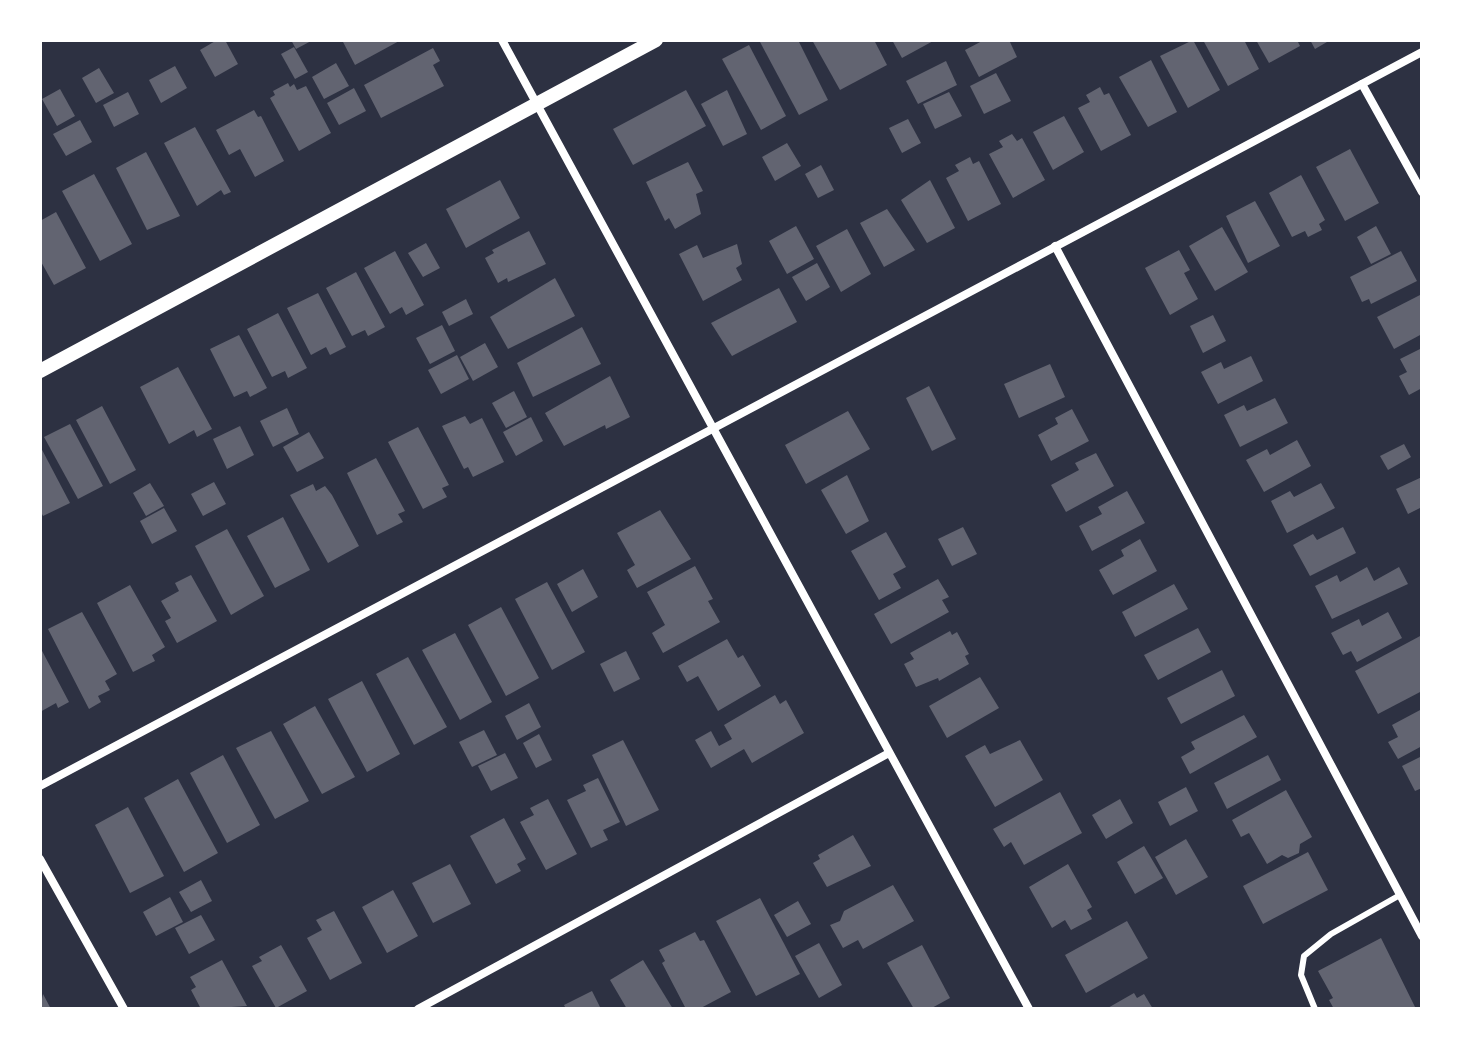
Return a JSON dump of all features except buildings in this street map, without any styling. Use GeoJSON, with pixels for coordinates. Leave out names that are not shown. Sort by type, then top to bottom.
{"type":"FeatureCollection","features":[{"type":"Feature","properties":{"kind":"street"},"geometry":{"type":"LineString","coordinates":[[502,40],[1029,1009]]}},
{"type":"Feature","properties":{"kind":"street"},"geometry":{"type":"LineString","coordinates":[[40,371],[656,40]]}},
{"type":"Feature","properties":{"kind":"street"},"geometry":{"type":"LineString","coordinates":[[40,786],[1422,52]]}},
{"type":"Feature","properties":{"kind":"street"},"geometry":{"type":"LineString","coordinates":[[1362,84],[1422,192]]}},
{"type":"Feature","properties":{"kind":"street"},"geometry":{"type":"LineString","coordinates":[[1055,246],[1422,936]]}},
{"type":"Feature","properties":{"kind":"street"},"geometry":{"type":"LineString","coordinates":[[418,1009],[889,753]]}},
{"type":"Feature","properties":{"kind":"street"},"geometry":{"type":"LineString","coordinates":[[40,859],[124,1009]]}},
{"type":"Feature","properties":{"kind":"lane"},"geometry":{"type":"LineString","coordinates":[[1315,1009],[1301,975],[1304,956],[1331,934],[1400,895]]}}]}
